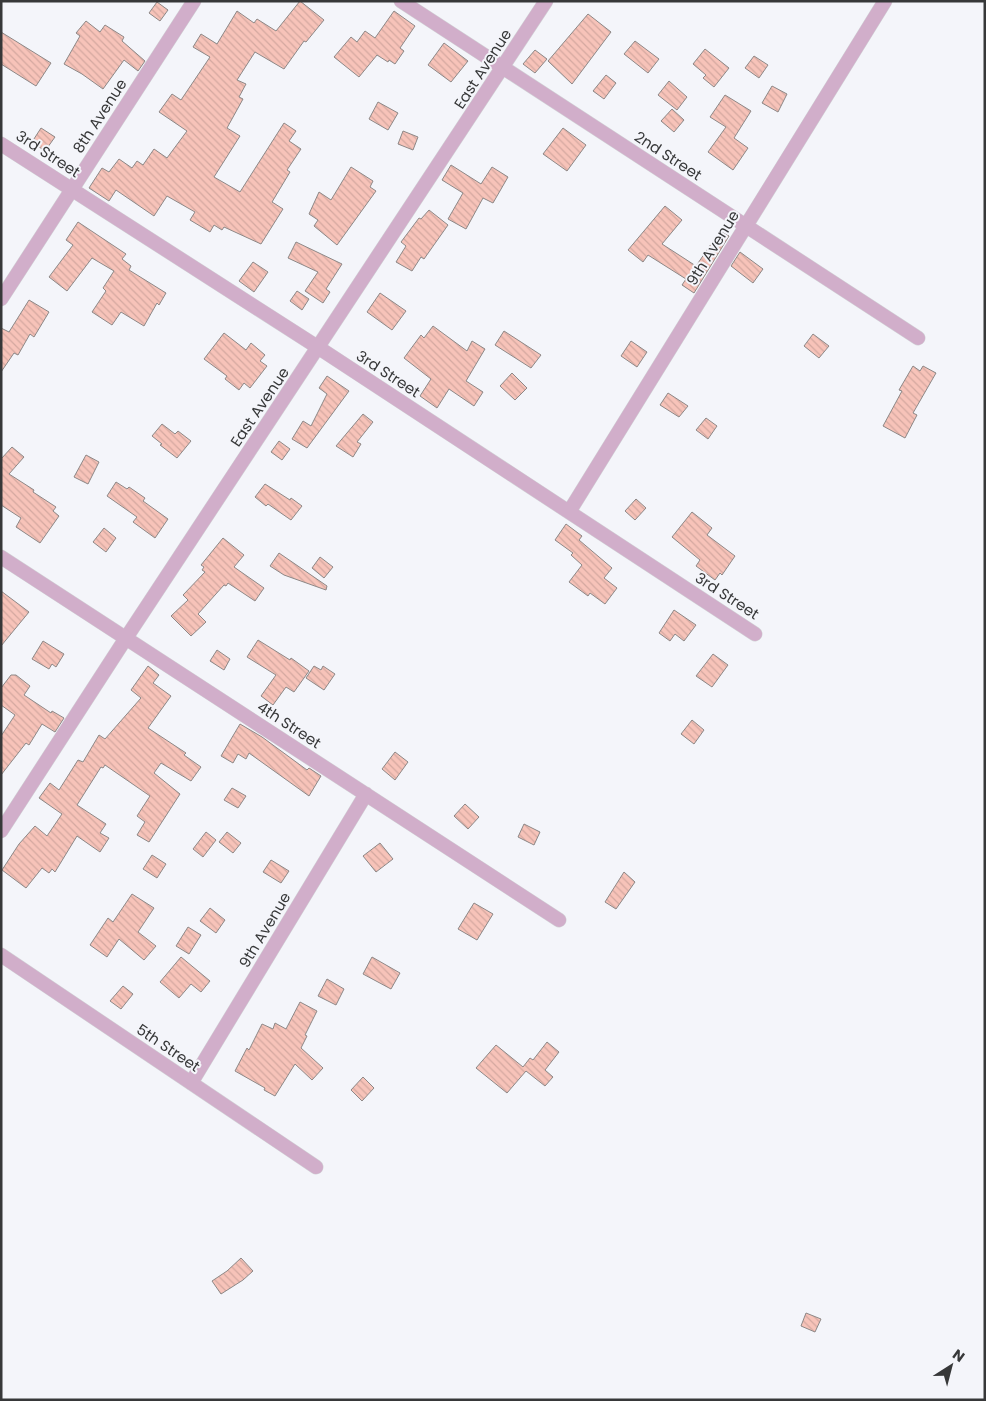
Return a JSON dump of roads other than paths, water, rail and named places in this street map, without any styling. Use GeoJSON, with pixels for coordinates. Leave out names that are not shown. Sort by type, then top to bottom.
{"type":"FeatureCollection","features":[{"type":"Feature","properties":{"kind":"street","name":"8th Avenue"},"geometry":{"type":"LineString","coordinates":[[1,299],[194,1]]}},
{"type":"Feature","properties":{"kind":"street","name":"2nd Street"},"geometry":{"type":"LineString","coordinates":[[401,1],[918,338]]}},
{"type":"Feature","properties":{"kind":"street","name":"East Avenue"},"geometry":{"type":"LineString","coordinates":[[1,831],[546,1]]}},
{"type":"Feature","properties":{"kind":"street","name":"9th Avenue"},"geometry":{"type":"LineString","coordinates":[[569,512],[885,1]]}},
{"type":"Feature","properties":{"kind":"street","name":"3rd Street"},"geometry":{"type":"LineString","coordinates":[[1,144],[319,348],[755,634]]}},
{"type":"Feature","properties":{"kind":"street","name":"4th Street"},"geometry":{"type":"LineString","coordinates":[[1,557],[559,920]]}},
{"type":"Feature","properties":{"kind":"street","name":"9th Avenue"},"geometry":{"type":"LineString","coordinates":[[191,1083],[366,794]]}},
{"type":"Feature","properties":{"kind":"street","name":"5th Street"},"geometry":{"type":"LineString","coordinates":[[1,955],[316,1167]]}}]}
